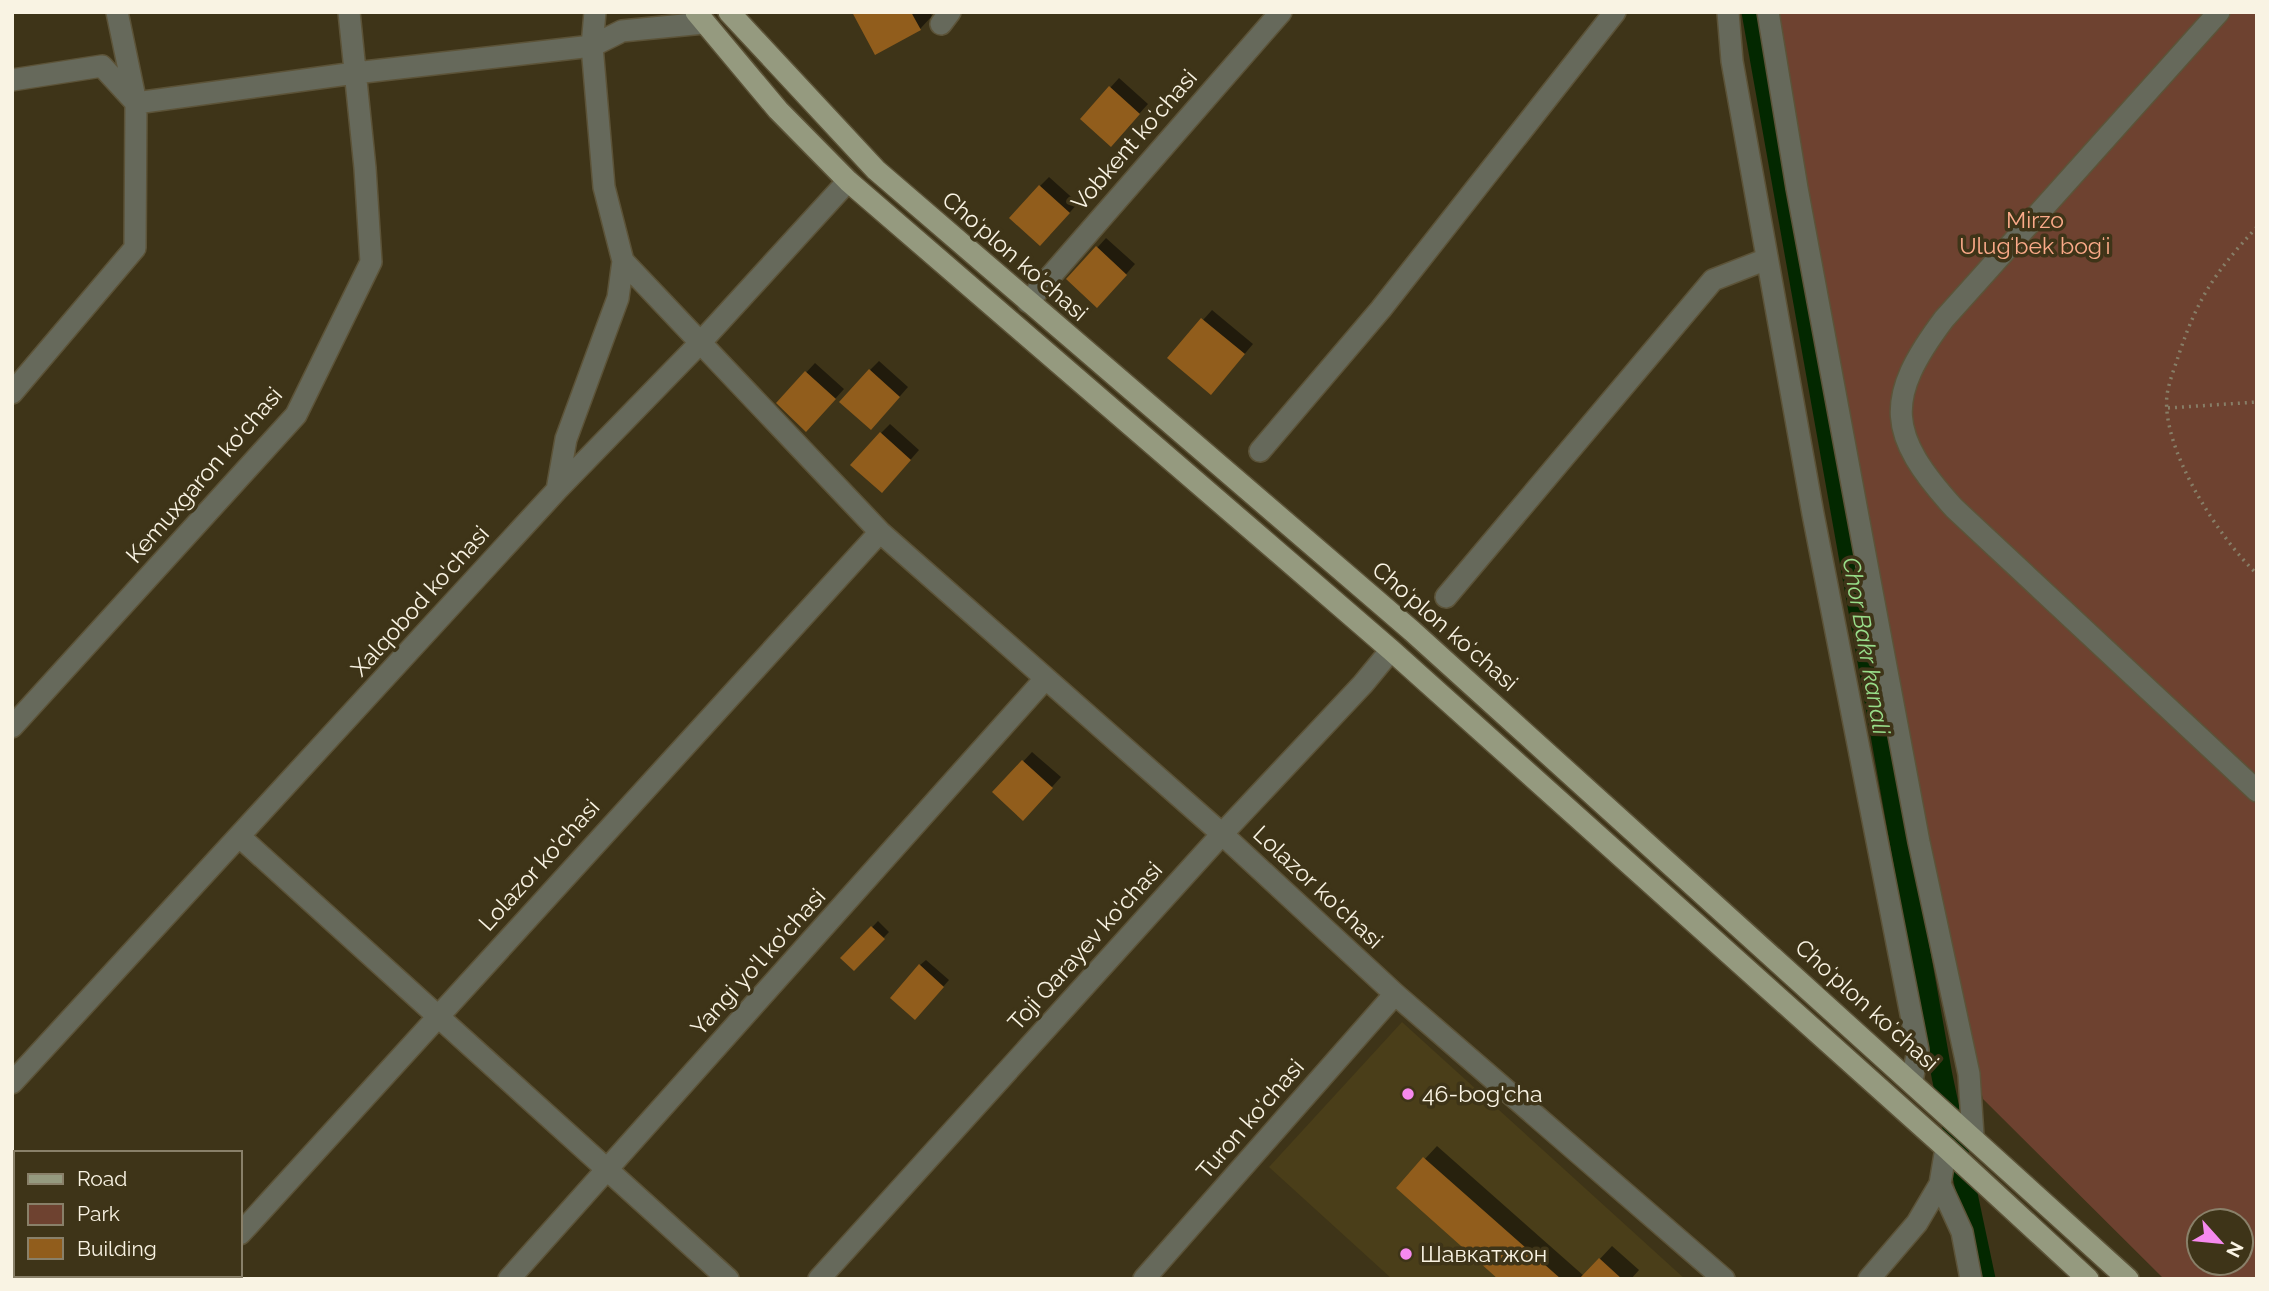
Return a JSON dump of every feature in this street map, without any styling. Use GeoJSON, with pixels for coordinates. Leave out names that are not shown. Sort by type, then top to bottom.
{"type":"FeatureCollection","features":[{"type":"Feature","properties":{"kind":"main road","name":"Choʻplon koʻchasi"},"geometry":{"type":"LineString","coordinates":[[729,12],[876,170],[1412,631],[1955,1119],[2128,1279]]}},
{"type":"Feature","properties":{"kind":"main road"},"geometry":{"type":"LineString","coordinates":[[700,18],[778,110],[848,181],[1391,650],[1950,1151],[2088,1279]]}},
{"type":"Feature","properties":{"kind":"street"},"geometry":{"type":"LineString","coordinates":[[12,393],[135,248],[136,103],[117,12]]}},
{"type":"Feature","properties":{"kind":"street","name":"Kemuxgaron ko'chasi"},"geometry":{"type":"LineString","coordinates":[[12,727],[296,415],[371,262],[349,12]]}},
{"type":"Feature","properties":{"kind":"street"},"geometry":{"type":"LineString","coordinates":[[557,489],[566,439],[618,298],[623,261],[604,187],[592,46],[595,12]]}},
{"type":"Feature","properties":{"kind":"street","name":"Vobkent koʻchasi"},"geometry":{"type":"LineString","coordinates":[[1028,302],[1281,12]]}},
{"type":"Feature","properties":{"kind":"street"},"geometry":{"type":"LineString","coordinates":[[1260,451],[1381,309],[1615,12]]}},
{"type":"Feature","properties":{"kind":"street"},"geometry":{"type":"LineString","coordinates":[[1728,12],[1732,61],[1767,259],[1841,661],[1918,1050],[1917,1086]]}},
{"type":"Feature","properties":{"kind":"street"},"geometry":{"type":"LineString","coordinates":[[1768,12],[1794,175],[1870,581],[1924,866],[1969,1074],[1973,1136]]}},
{"type":"Feature","properties":{"kind":"street"},"geometry":{"type":"LineString","coordinates":[[2219,12],[1944,319],[1919,352],[1906,378],[1902,402],[1904,439],[1922,473],[1954,508],[2257,791]]}},
{"type":"Feature","properties":{"kind":"street"},"geometry":{"type":"LineString","coordinates":[[136,103],[355,73],[592,46],[622,31],[700,18]]}},
{"type":"Feature","properties":{"kind":"street"},"geometry":{"type":"LineString","coordinates":[[12,80],[102,66],[136,103]]}},
{"type":"Feature","properties":{"kind":"street","name":"Xalqobod ko'chasi"},"geometry":{"type":"LineString","coordinates":[[12,1083],[557,489],[700,343],[848,181]]}},
{"type":"Feature","properties":{"kind":"street"},"geometry":{"type":"LineString","coordinates":[[1446,597],[1713,280],[1767,259]]}},
{"type":"Feature","properties":{"kind":"street","name":"Lolazor ko'chasi"},"geometry":{"type":"LineString","coordinates":[[623,261],[880,532],[1222,834],[1395,994],[1724,1279]]}},
{"type":"Feature","properties":{"kind":"street","name":"Lolazor ko'chasi"},"geometry":{"type":"LineString","coordinates":[[242,1232],[880,532]]}},
{"type":"Feature","properties":{"kind":"street","name":"Toji Qarayev ko'chasi"},"geometry":{"type":"LineString","coordinates":[[820,1279],[1222,834],[1363,684],[1391,650]]}},
{"type":"Feature","properties":{"kind":"street","name":"Yangi yo'l ko'chasi"},"geometry":{"type":"LineString","coordinates":[[509,1279],[1045,679]]}},
{"type":"Feature","properties":{"kind":"street"},"geometry":{"type":"LineString","coordinates":[[240,837],[436,1018],[609,1168],[728,1279]]}},
{"type":"Feature","properties":{"kind":"street","name":"Turon ko'chasi"},"geometry":{"type":"LineString","coordinates":[[1144,1279],[1395,994]]}},
{"type":"Feature","properties":{"kind":"street"},"geometry":{"type":"LineString","coordinates":[[1869,1279],[1917,1223],[1940,1184],[1950,1151]]}},
{"type":"Feature","properties":{"kind":"street"},"geometry":{"type":"LineString","coordinates":[[1940,1184],[1962,1232],[1971,1279]]}},
{"type":"Feature","properties":{"kind":"path"},"geometry":{"type":"LineString","coordinates":[[2257,227],[2206,287],[2171,378],[2167,408],[2174,440],[2211,517],[2257,574]]}},
{"type":"Feature","properties":{"kind":"path"},"geometry":{"type":"LineString","coordinates":[[2167,408],[2257,402]]}},
{"type":"Feature","properties":{"kind":"shaded area","name":"46-bog'cha"},"geometry":{"type":"Polygon","coordinates":[[[1402,1022],[1685,1279],[1392,1279],[1269,1167],[1402,1022]]]}},
{"type":"Feature","properties":{"kind":"green space","name":"Mirzo Ulugʻbek bogʻi"},"geometry":{"type":"Polygon","coordinates":[[[1776,12],[2257,12],[2257,1279],[2164,1279],[1983,1099],[1963,1017],[1878,584],[1776,12]]]}},
{"type":"Feature","properties":{"kind":"building"},"geometry":{"type":"Polygon","coordinates":[[[852,12],[911,12],[921,30],[875,55],[852,12]]]}},
{"type":"Feature","properties":{"kind":"building"},"geometry":{"type":"Polygon","coordinates":[[[1109,86],[1140,114],[1111,147],[1080,119],[1109,86]]]}},
{"type":"Feature","properties":{"kind":"building"},"geometry":{"type":"Polygon","coordinates":[[[1039,185],[1070,213],[1040,246],[1009,218],[1039,185]]]}},
{"type":"Feature","properties":{"kind":"building"},"geometry":{"type":"Polygon","coordinates":[[[1096,246],[1127,275],[1097,308],[1066,279],[1096,246]]]}},
{"type":"Feature","properties":{"kind":"building"},"geometry":{"type":"Polygon","coordinates":[[[1201,318],[1245,354],[1211,395],[1167,358],[1201,318]]]}},
{"type":"Feature","properties":{"kind":"building"},"geometry":{"type":"Polygon","coordinates":[[[869,369],[900,397],[871,430],[839,402],[869,369]]]}},
{"type":"Feature","properties":{"kind":"building"},"geometry":{"type":"Polygon","coordinates":[[[805,371],[836,399],[806,432],[776,403],[805,371]]]}},
{"type":"Feature","properties":{"kind":"building"},"geometry":{"type":"Polygon","coordinates":[[[880,432],[911,460],[882,493],[850,465],[880,432]]]}},
{"type":"Feature","properties":{"kind":"building"},"geometry":{"type":"Polygon","coordinates":[[[1022,760],[1053,788],[1023,821],[992,792],[1022,760]]]}},
{"type":"Feature","properties":{"kind":"building"},"geometry":{"type":"Polygon","coordinates":[[[871,926],[885,939],[854,971],[840,958],[871,926]]]}},
{"type":"Feature","properties":{"kind":"building"},"geometry":{"type":"Polygon","coordinates":[[[919,964],[944,987],[915,1020],[890,998],[919,964]]]}},
{"type":"Feature","properties":{"kind":"building"},"geometry":{"type":"Polygon","coordinates":[[[1423,1157],[1561,1279],[1498,1279],[1396,1188],[1423,1157]]]}},
{"type":"Feature","properties":{"kind":"building"},"geometry":{"type":"Polygon","coordinates":[[[1599,1258],[1622,1279],[1579,1279],[1599,1258]]]}},
{"type":"Feature","properties":{"kind":"waterway","name":"Chor Bakr kanali"},"geometry":{"type":"LineString","coordinates":[[1752,12],[1942,1076],[1985,1279]]}},
{"type":"Feature","properties":{"kind":"place","name":"46-bog'cha"},"geometry":{"type":"Point","coordinates":[1408,1094]}},
{"type":"Feature","properties":{"kind":"place","name":"Шавкатжон"},"geometry":{"type":"Point","coordinates":[1406,1254]}}]}
